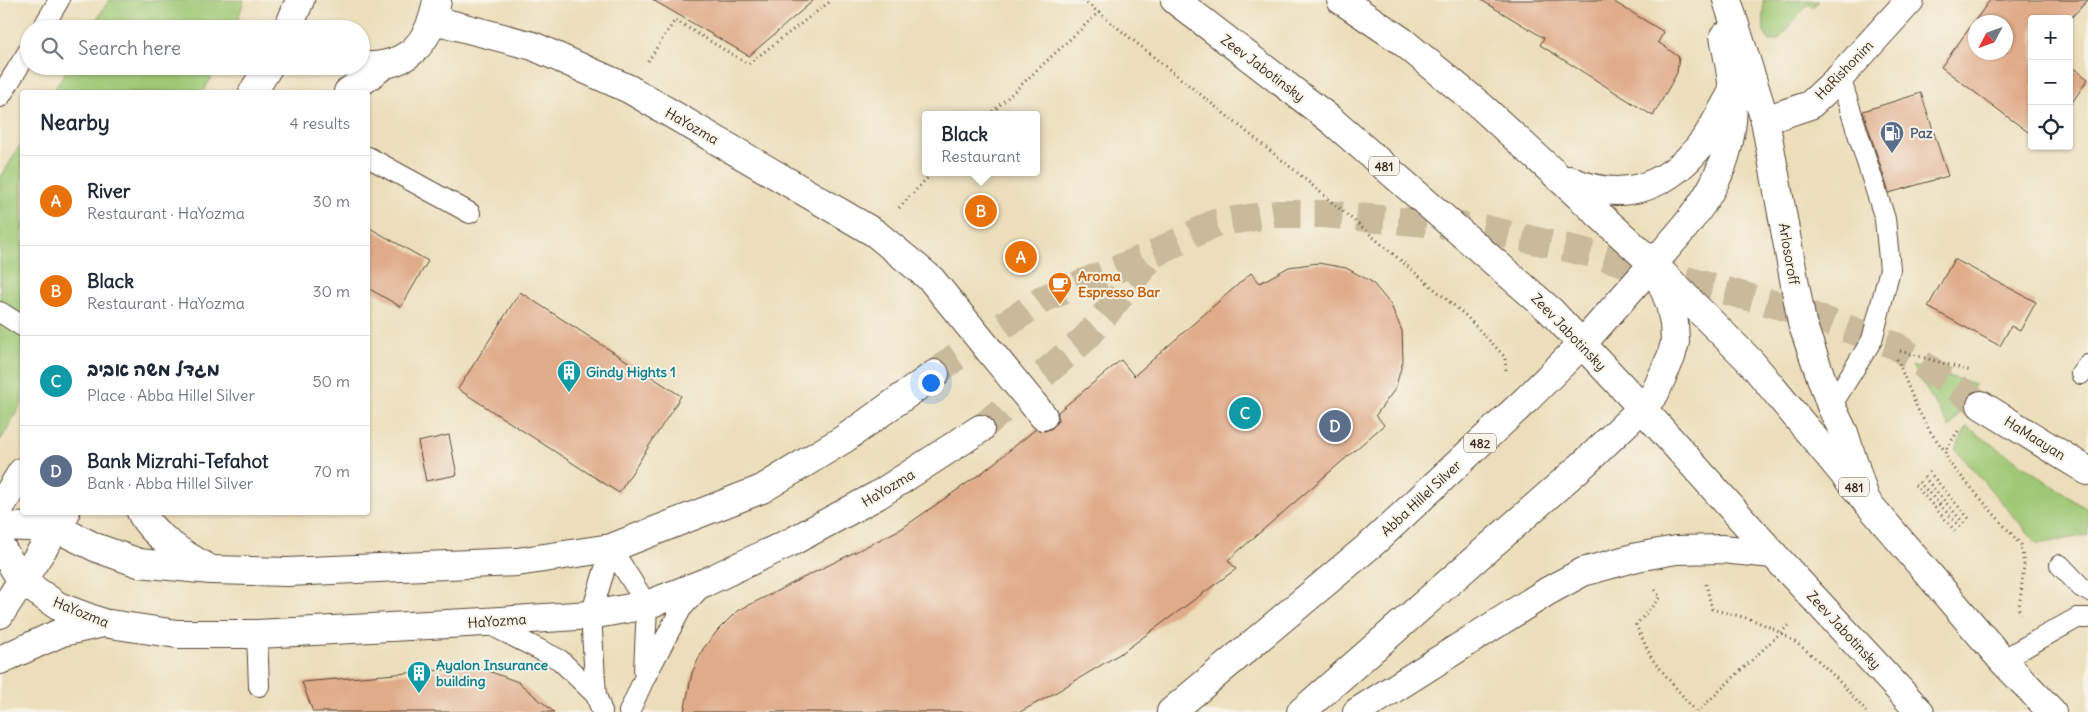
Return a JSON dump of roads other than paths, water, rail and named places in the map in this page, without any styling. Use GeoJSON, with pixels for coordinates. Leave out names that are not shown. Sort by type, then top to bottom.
{"type":"FeatureCollection","features":[{"type":"Feature","properties":{"kind":"street"},"geometry":{"type":"LineString","coordinates":[[292,20],[301,0]]}},
{"type":"Feature","properties":{"kind":"street"},"geometry":{"type":"LineString","coordinates":[[301,0],[305,20]]}},
{"type":"Feature","properties":{"kind":"street","name":"Zeev Jabotinsky"},"geometry":{"type":"LineString","coordinates":[[1175,0],[1331,120],[1538,299],[1642,408],[1773,554],[1920,712]]}},
{"type":"Feature","properties":{"kind":"street","name":"481"},"geometry":{"type":"LineString","coordinates":[[1341,0],[1402,41],[1482,107],[1653,264],[1751,362],[2002,660],[2052,712]]}},
{"type":"Feature","properties":{"kind":"street"},"geometry":{"type":"LineString","coordinates":[[1301,712],[1578,468],[1642,408],[1655,393],[1675,342],[1670,304],[1653,264],[1692,219],[1710,192],[1725,158],[1732,127],[1733,91],[1718,0]]}},
{"type":"Feature","properties":{"kind":"street","name":"Arlosoroff"},"geometry":{"type":"LineString","coordinates":[[1727,0],[1765,120],[1802,323],[1831,406],[1844,434],[1867,502]]}},
{"type":"Feature","properties":{"kind":"street","name":"HaRishonim"},"geometry":{"type":"LineString","coordinates":[[1765,120],[1810,105],[1840,77],[1910,0]]}},
{"type":"Feature","properties":{"kind":"street"},"geometry":{"type":"LineString","coordinates":[[372,66],[399,60],[414,50],[426,36],[435,10]]}},
{"type":"Feature","properties":{"kind":"street","name":"HaYozma"},"geometry":{"type":"LineString","coordinates":[[435,10],[533,46],[629,89],[875,233],[931,280],[1043,416]]}},
{"type":"Feature","properties":{"kind":"street"},"geometry":{"type":"LineString","coordinates":[[254,90],[263,75]]}},
{"type":"Feature","properties":{"kind":"street"},"geometry":{"type":"LineString","coordinates":[[350,90],[364,75]]}},
{"type":"Feature","properties":{"kind":"street"},"geometry":{"type":"LineString","coordinates":[[1559,176],[1588,189],[1610,192],[1626,192],[1645,187],[1670,174],[1693,153],[1706,138],[1733,91]]}},
{"type":"Feature","properties":{"kind":"street","name":"Abba Hillel Silver"},"geometry":{"type":"LineString","coordinates":[[1171,712],[1375,541],[1528,399],[1582,344],[1653,264]]}},
{"type":"Feature","properties":{"kind":"street"},"geometry":{"type":"LineString","coordinates":[[0,526],[61,520],[97,548],[138,563],[211,570],[287,572],[517,562],[611,548],[762,489],[844,438],[934,374]]}},
{"type":"Feature","properties":{"kind":"street","name":"HaMaayan"},"geometry":{"type":"LineString","coordinates":[[1981,405],[2088,471]]}},
{"type":"Feature","properties":{"kind":"street","name":"HaYozma"},"geometry":{"type":"LineString","coordinates":[[0,546],[22,581],[58,606],[103,623],[177,634],[257,634],[591,615],[647,605],[706,582],[793,541],[878,495],[980,429]]}},
{"type":"Feature","properties":{"kind":"street"},"geometry":{"type":"LineString","coordinates":[[0,507],[20,475]]}},
{"type":"Feature","properties":{"kind":"street"},"geometry":{"type":"LineString","coordinates":[[144,515],[166,541],[188,558],[211,570]]}},
{"type":"Feature","properties":{"kind":"street"},"geometry":{"type":"LineString","coordinates":[[0,614],[61,520]]}},
{"type":"Feature","properties":{"kind":"street"},"geometry":{"type":"LineString","coordinates":[[1357,712],[1548,591],[1584,572],[1637,557],[1676,550],[1722,549],[1773,554]]}},
{"type":"Feature","properties":{"kind":"street"},"geometry":{"type":"LineString","coordinates":[[0,660],[62,632],[103,623]]}},
{"type":"Feature","properties":{"kind":"lane"},"geometry":{"type":"LineString","coordinates":[[47,20],[59,0]]}},
{"type":"Feature","properties":{"kind":"lane"},"geometry":{"type":"LineString","coordinates":[[0,97],[20,65]]}},
{"type":"Feature","properties":{"kind":"lane"},"geometry":{"type":"LineString","coordinates":[[1831,406],[1872,340],[1890,269],[1885,219],[1840,77]]}},
{"type":"Feature","properties":{"kind":"lane"},"geometry":{"type":"LineString","coordinates":[[370,158],[470,213]]}},
{"type":"Feature","properties":{"kind":"lane"},"geometry":{"type":"LineString","coordinates":[[0,312],[20,325]]}},
{"type":"Feature","properties":{"kind":"lane"},"geometry":{"type":"LineString","coordinates":[[611,548],[647,605],[644,679]]}},
{"type":"Feature","properties":{"kind":"lane"},"geometry":{"type":"LineString","coordinates":[[599,704],[591,615],[611,548]]}},
{"type":"Feature","properties":{"kind":"lane"},"geometry":{"type":"LineString","coordinates":[[2060,565],[2081,588],[2088,591]]}},
{"type":"Feature","properties":{"kind":"lane"},"geometry":{"type":"LineString","coordinates":[[629,712],[681,609],[706,582]]}},
{"type":"Feature","properties":{"kind":"lane"},"geometry":{"type":"LineString","coordinates":[[2002,660],[2084,615]]}},
{"type":"Feature","properties":{"kind":"lane"},"geometry":{"type":"LineString","coordinates":[[485,622],[560,660],[599,704]]}},
{"type":"Feature","properties":{"kind":"lane"},"geometry":{"type":"LineString","coordinates":[[257,634],[259,686]]}},
{"type":"Feature","properties":{"kind":"tunnel"},"geometry":{"type":"LineString","coordinates":[[935,374],[953,359],[1045,298],[1154,254],[1215,223],[1276,214],[1323,214],[1481,228],[1585,252],[1795,310],[1896,346],[1981,405]]}},
{"type":"Feature","properties":{"kind":"tunnel"},"geometry":{"type":"LineString","coordinates":[[980,429],[1087,337],[1153,255]]}},
{"type":"Feature","properties":{"kind":"place","name":"Paz"},"geometry":{"type":"Point","coordinates":[1892,154]}},
{"type":"Feature","properties":{"kind":"place","name":"Black"},"geometry":{"type":"Point","coordinates":[981,211]}},
{"type":"Feature","properties":{"kind":"place","name":"River"},"geometry":{"type":"Point","coordinates":[1021,257]}},
{"type":"Feature","properties":{"kind":"place","name":"Aroma Espresso Bar"},"geometry":{"type":"Point","coordinates":[1060,305]}},
{"type":"Feature","properties":{"kind":"place","name":"Gindy Hights 1"},"geometry":{"type":"Point","coordinates":[569,393]}},
{"type":"Feature","properties":{"kind":"place","name":"מגדל משה אביב"},"geometry":{"type":"Point","coordinates":[1245,413]}},
{"type":"Feature","properties":{"kind":"place","name":"Bank Mizrahi-Tefahot"},"geometry":{"type":"Point","coordinates":[1335,426]}},
{"type":"Feature","properties":{"kind":"place","name":"Ayalon Insurance building"},"geometry":{"type":"Point","coordinates":[419,694]}}]}
